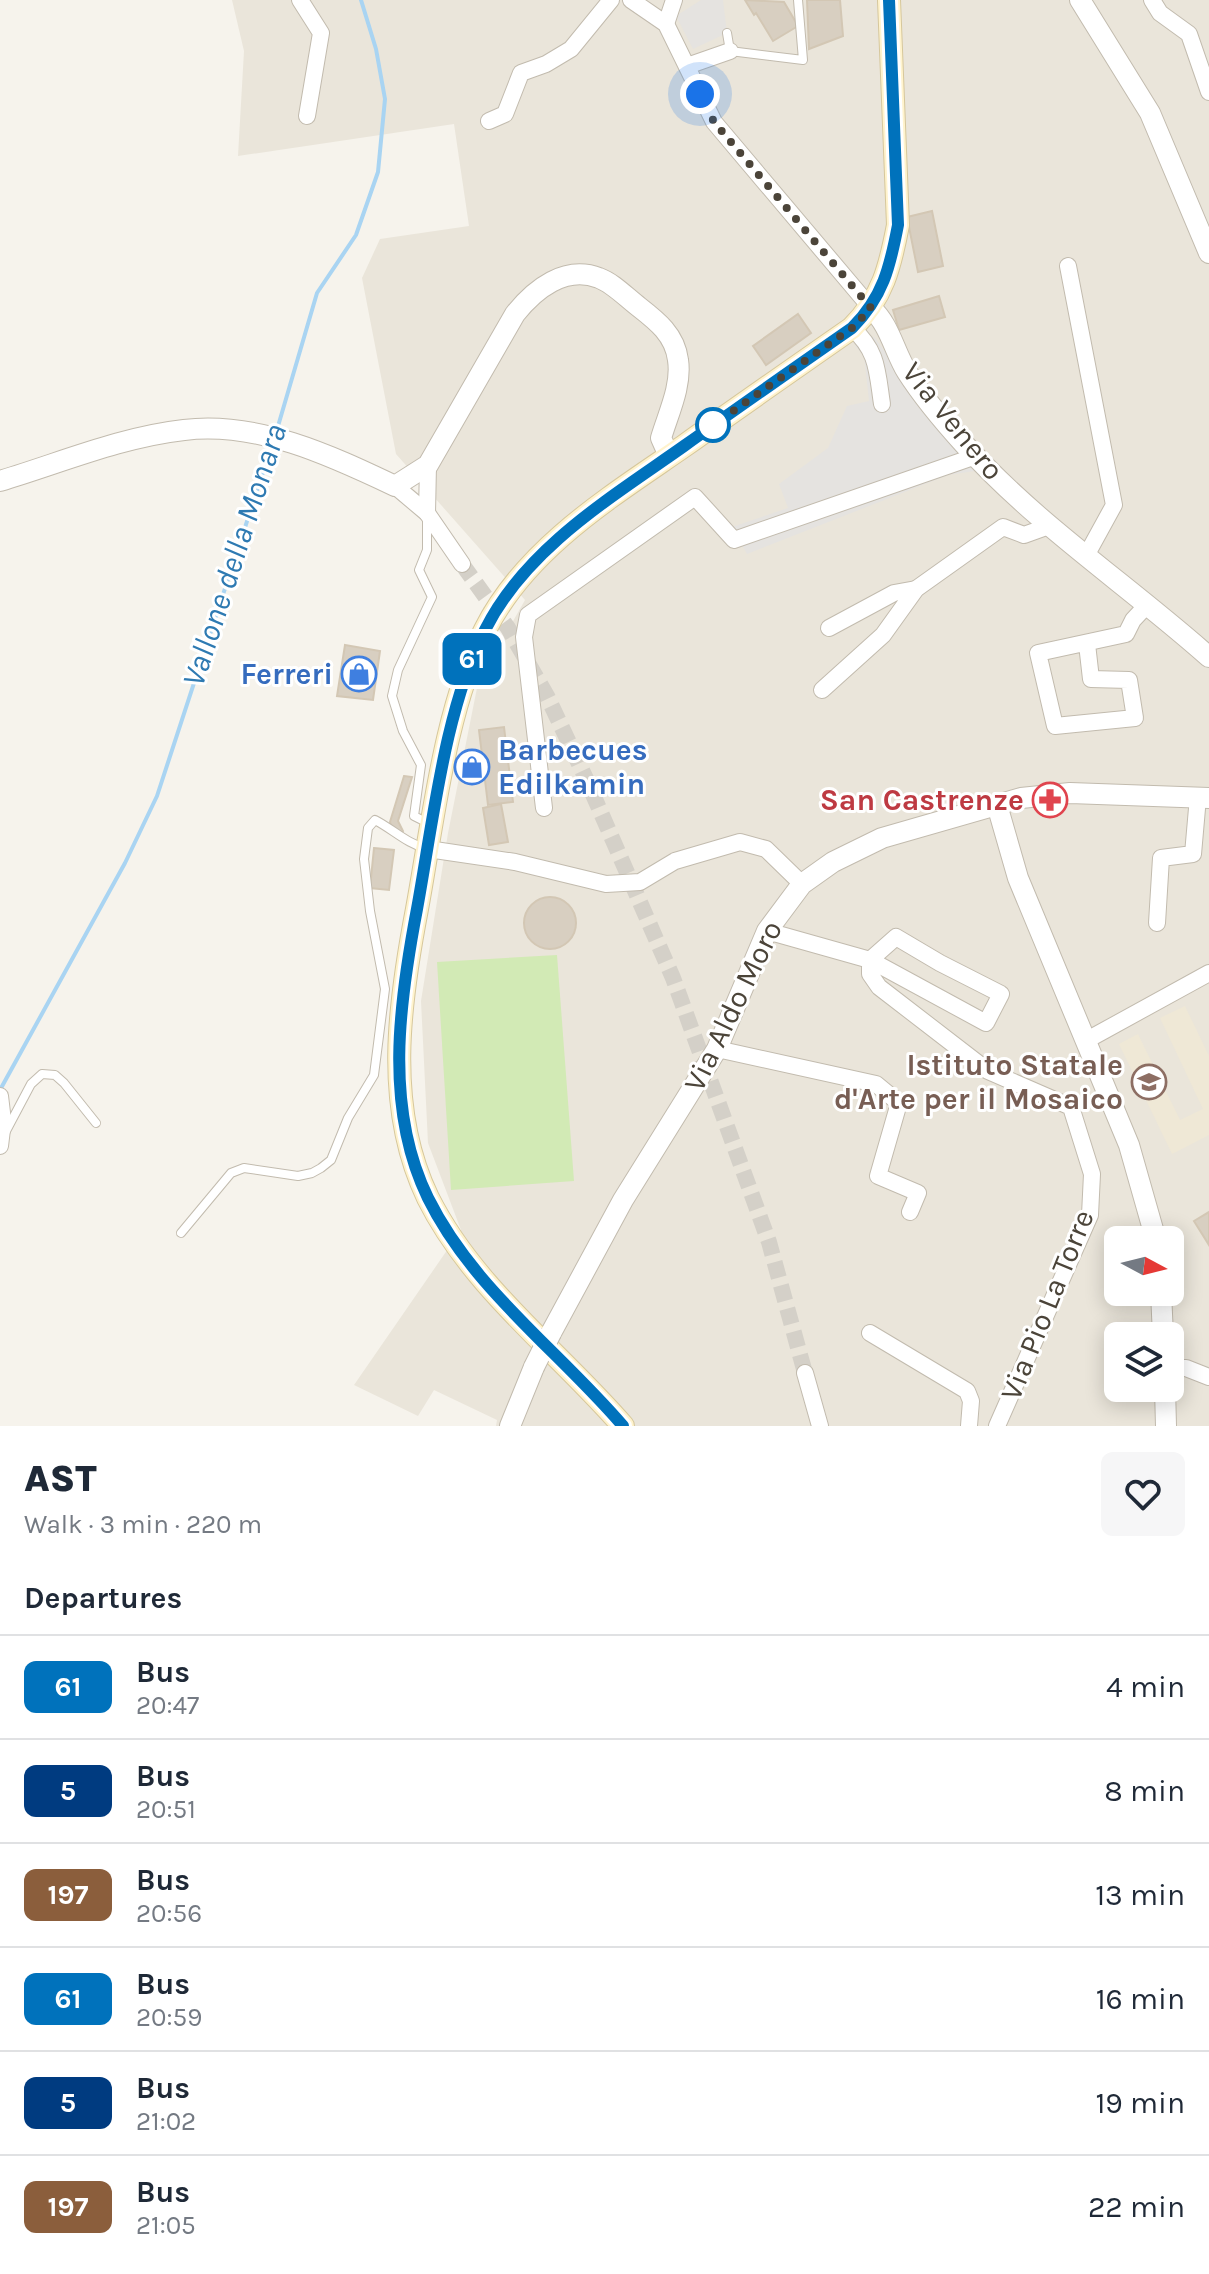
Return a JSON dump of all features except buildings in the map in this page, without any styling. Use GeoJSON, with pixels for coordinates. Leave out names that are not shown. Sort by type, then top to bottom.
{"type":"FeatureCollection","features":[{"type":"Feature","properties":{"kind":"main road"},"geometry":{"type":"LineString","coordinates":[[623,1426],[479,1275],[460,1251],[427,1195],[411,1153],[402,1107],[399,1047],[403,982],[451,729],[465,677],[485,629],[507,594],[547,550],[607,498],[852,328],[871,308],[892,259],[898,225],[889,0]]}},
{"type":"Feature","properties":{"kind":"street"},"geometry":{"type":"LineString","coordinates":[[300,0],[321,33],[307,116]]}},
{"type":"Feature","properties":{"kind":"street"},"geometry":{"type":"LineString","coordinates":[[489,121],[505,114],[521,73],[546,64],[571,49],[611,0]]}},
{"type":"Feature","properties":{"kind":"street","name":"Via Venero"},"geometry":{"type":"LineString","coordinates":[[631,0],[666,24],[714,122],[880,316],[906,371],[976,456],[1049,526],[1209,657]]}},
{"type":"Feature","properties":{"kind":"street"},"geometry":{"type":"LineString","coordinates":[[666,24],[674,0]]}},
{"type":"Feature","properties":{"kind":"street"},"geometry":{"type":"LineString","coordinates":[[1080,0],[1150,113],[1209,253]]}},
{"type":"Feature","properties":{"kind":"street"},"geometry":{"type":"LineString","coordinates":[[1152,0],[1160,13],[1189,34],[1209,92]]}},
{"type":"Feature","properties":{"kind":"street"},"geometry":{"type":"LineString","coordinates":[[687,66],[730,51]]}},
{"type":"Feature","properties":{"kind":"street"},"geometry":{"type":"LineString","coordinates":[[1068,266],[1114,505],[1086,556]]}},
{"type":"Feature","properties":{"kind":"street"},"geometry":{"type":"LineString","coordinates":[[395,486],[428,465],[515,314],[531,294],[554,280],[578,274],[600,278],[658,322],[669,335],[678,359],[677,385],[661,438],[669,456]]}},
{"type":"Feature","properties":{"kind":"street"},"geometry":{"type":"LineString","coordinates":[[852,328],[864,338],[875,357],[882,404]]}},
{"type":"Feature","properties":{"kind":"street"},"geometry":{"type":"LineString","coordinates":[[0,481],[150,435],[187,430],[238,431],[314,450],[395,486],[427,513],[462,564]]}},
{"type":"Feature","properties":{"kind":"street"},"geometry":{"type":"LineString","coordinates":[[544,808],[524,637],[528,615],[695,497],[734,540],[976,456]]}},
{"type":"Feature","properties":{"kind":"street"},"geometry":{"type":"LineString","coordinates":[[427,513],[428,465]]}},
{"type":"Feature","properties":{"kind":"street"},"geometry":{"type":"LineString","coordinates":[[822,690],[883,635],[916,589],[1003,527],[1024,535],[1049,526]]}},
{"type":"Feature","properties":{"kind":"street"},"geometry":{"type":"LineString","coordinates":[[829,628],[894,593],[916,589]]}},
{"type":"Feature","properties":{"kind":"street"},"geometry":{"type":"LineString","coordinates":[[1087,644],[1091,679],[1129,680],[1135,718],[1055,726],[1038,653],[1126,634],[1133,620],[1147,605]]}},
{"type":"Feature","properties":{"kind":"street","name":"Via Aldo Moro"},"geometry":{"type":"LineString","coordinates":[[510,1426],[551,1333],[623,1200],[717,1049],[767,931],[802,884],[846,854],[882,838],[1042,794],[1203,798]]}},
{"type":"Feature","properties":{"kind":"street"},"geometry":{"type":"LineString","coordinates":[[1157,923],[1161,858],[1193,854],[1203,798]]}},
{"type":"Feature","properties":{"kind":"street"},"geometry":{"type":"LineString","coordinates":[[997,805],[1018,878],[1129,1145],[1152,1226]]}},
{"type":"Feature","properties":{"kind":"street"},"geometry":{"type":"LineString","coordinates":[[428,849],[515,862],[606,884],[640,882],[675,861],[740,842],[766,849],[802,884]]}},
{"type":"Feature","properties":{"kind":"street"},"geometry":{"type":"LineString","coordinates":[[767,931],[870,960],[986,1023],[1001,994],[896,937],[870,960]]}},
{"type":"Feature","properties":{"kind":"street","name":"Via Pio La Torre"},"geometry":{"type":"LineString","coordinates":[[870,960],[870,974],[879,987],[988,1071],[1071,1107],[1092,1174],[1090,1215],[997,1426]]}},
{"type":"Feature","properties":{"kind":"street"},"geometry":{"type":"LineString","coordinates":[[927,991],[940,963]]}},
{"type":"Feature","properties":{"kind":"street"},"geometry":{"type":"LineString","coordinates":[[1087,1040],[1209,973]]}},
{"type":"Feature","properties":{"kind":"street"},"geometry":{"type":"LineString","coordinates":[[717,1049],[876,1084],[899,1103],[878,1176],[918,1193],[910,1212]]}},
{"type":"Feature","properties":{"kind":"street"},"geometry":{"type":"LineString","coordinates":[[0,1143],[1,1097]]}},
{"type":"Feature","properties":{"kind":"street"},"geometry":{"type":"LineString","coordinates":[[870,1333],[967,1391],[971,1401],[969,1426]]}},
{"type":"Feature","properties":{"kind":"street"},"geometry":{"type":"LineString","coordinates":[[1184,1368],[1209,1377]]}},
{"type":"Feature","properties":{"kind":"street"},"geometry":{"type":"LineString","coordinates":[[805,1373],[820,1426]]}},
{"type":"Feature","properties":{"kind":"street"},"geometry":{"type":"LineString","coordinates":[[1165,1402],[1166,1426]]}},
{"type":"Feature","properties":{"kind":"lane"},"geometry":{"type":"LineString","coordinates":[[727,33],[730,51],[803,60],[798,0]]}},
{"type":"Feature","properties":{"kind":"lane"},"geometry":{"type":"LineString","coordinates":[[427,513],[427,550],[419,570],[432,597],[398,670],[392,696],[403,731],[421,765],[414,816],[433,825]]}},
{"type":"Feature","properties":{"kind":"lane"},"geometry":{"type":"LineString","coordinates":[[181,1233],[231,1173],[244,1168],[298,1176],[312,1173],[331,1160],[348,1118],[374,1075],[385,989],[364,859],[368,828],[375,820],[410,844],[428,849]]}},
{"type":"Feature","properties":{"kind":"lane"},"geometry":{"type":"LineString","coordinates":[[0,1143],[31,1084],[42,1074],[55,1075],[64,1083],[96,1123]]}},
{"type":"Feature","properties":{"kind":"shaded area"},"geometry":{"type":"Polygon","coordinates":[[[232,0],[1209,0],[1209,1426],[496,1426],[497,1420],[434,1390],[418,1416],[354,1385],[461,1230],[428,1143],[421,1001],[448,833],[478,683],[525,600],[396,454],[362,278],[380,239],[469,226],[454,124],[238,156],[244,51],[232,0]]]}},
{"type":"Feature","properties":{"kind":"shaded area"},"geometry":{"type":"Polygon","coordinates":[[[701,0],[723,0],[727,33],[693,49],[676,16],[701,0]]]}},
{"type":"Feature","properties":{"kind":"shaded area"},"geometry":{"type":"Polygon","coordinates":[[[869,335],[875,338],[911,387],[988,469],[948,475],[747,554],[732,527],[788,508],[779,484],[828,448],[847,406],[869,401],[864,355],[855,346],[869,335]]]}},
{"type":"Feature","properties":{"kind":"shaded area","name":"Istituto Statale d'Arte per il Mosaico"},"geometry":{"type":"Polygon","coordinates":[[[1185,1006],[1209,1056],[1209,1135],[1172,1154],[1119,1044],[1138,1034],[1180,1120],[1203,1109],[1160,1018],[1185,1006]]]}},
{"type":"Feature","properties":{"kind":"green space"},"geometry":{"type":"Polygon","coordinates":[[[557,955],[574,1181],[451,1190],[437,962],[557,955]]]}},
{"type":"Feature","properties":{"kind":"waterway","name":"Vallone della Monara"},"geometry":{"type":"LineString","coordinates":[[276,433],[317,293],[356,235],[378,172],[385,99],[376,49],[361,0]]}},
{"type":"Feature","properties":{"kind":"waterway","name":"Vallone della Monara"},"geometry":{"type":"LineString","coordinates":[[0,1090],[125,863],[157,796],[272,445]]}},
{"type":"Feature","properties":{"kind":"tunnel"},"geometry":{"type":"LineString","coordinates":[[462,564],[508,628],[547,696],[673,978],[769,1242],[805,1373]]}},
{"type":"Feature","properties":{"kind":"bus line","name":"61"},"geometry":{"type":"LineString","coordinates":[[623,1426],[479,1275],[451,1239],[427,1195],[411,1153],[402,1107],[399,1047],[403,982],[451,729],[465,677],[485,629],[507,594],[547,550],[607,498],[852,328],[871,308],[879,292],[892,259],[898,225],[889,0]]}},
{"type":"Feature","properties":{"kind":"place","name":"Ferreri"},"geometry":{"type":"Point","coordinates":[359,674]}},
{"type":"Feature","properties":{"kind":"place","name":"Barbecues Edilkamin"},"geometry":{"type":"Point","coordinates":[472,767]}},
{"type":"Feature","properties":{"kind":"place","name":"San Castrenze"},"geometry":{"type":"Point","coordinates":[1050,800]}},
{"type":"Feature","properties":{"kind":"place","name":"Istituto Statale d'Arte per il Mosaico"},"geometry":{"type":"Point","coordinates":[1149,1082]}},
{"type":"Feature","properties":{"kind":"route"},"geometry":{"type":"LineString","coordinates":[[700,94],[714,122],[871,308],[852,328],[713,425]]}}]}
